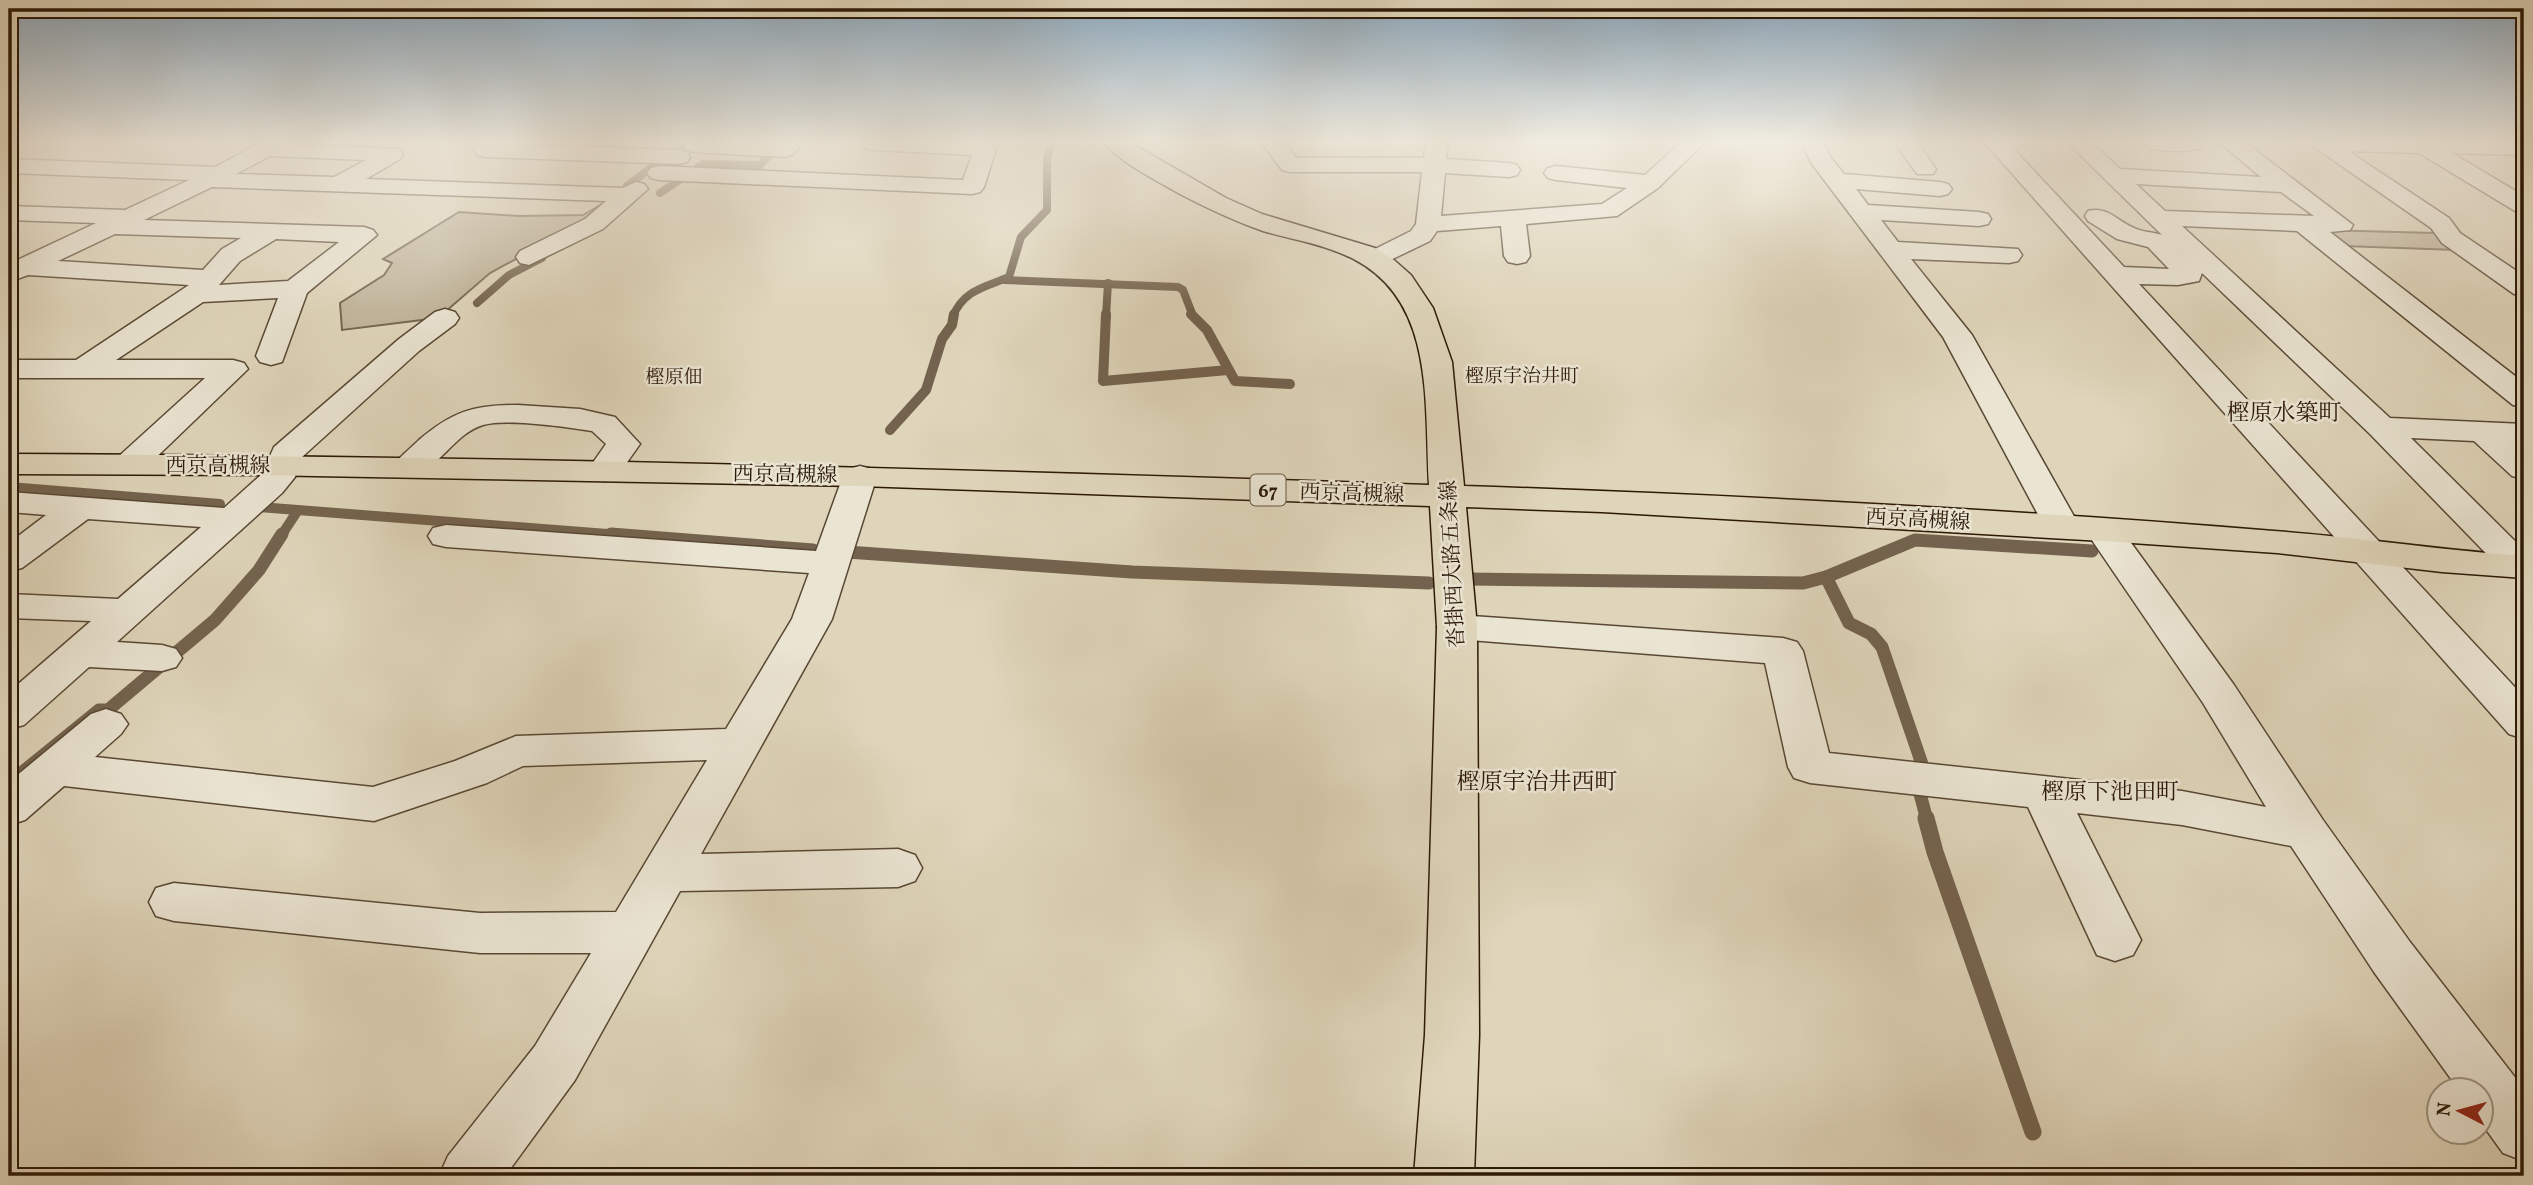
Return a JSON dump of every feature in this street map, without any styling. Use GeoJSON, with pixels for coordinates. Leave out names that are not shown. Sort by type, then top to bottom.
{"type":"FeatureCollection","features":[{"type":"Feature","properties":{"kind":"main road","name":"沓掛西大路五条線"},"geometry":{"type":"LineString","coordinates":[[1207,198],[1256,220],[1321,238],[1378,258],[1398,276],[1414,298],[1437,362],[1457,627],[1452,1035],[1444,1176]]}},
{"type":"Feature","properties":{"kind":"main road","name":"西京高槻線"},"geometry":{"type":"LineString","coordinates":[[9,464],[284,465],[860,476],[1602,501],[2083,528],[2364,550],[2442,561],[2522,566]]}},
{"type":"Feature","properties":{"kind":"street"},"geometry":{"type":"LineString","coordinates":[[14,264],[50,253],[169,198]]}},
{"type":"Feature","properties":{"kind":"street"},"geometry":{"type":"LineString","coordinates":[[529,257],[594,224],[615,209],[624,198]]}},
{"type":"Feature","properties":{"kind":"street"},"geometry":{"type":"LineString","coordinates":[[1378,258],[1421,236],[1428,224],[1431,198]]}},
{"type":"Feature","properties":{"kind":"street"},"geometry":{"type":"LineString","coordinates":[[1428,224],[1608,211],[1627,198]]}},
{"type":"Feature","properties":{"kind":"street"},"geometry":{"type":"LineString","coordinates":[[1853,198],[1957,335],[2083,528],[2219,695],[2306,832],[2392,957],[2524,1133]]}},
{"type":"Feature","properties":{"kind":"street"},"geometry":{"type":"LineString","coordinates":[[2046,198],[2524,724]]}},
{"type":"Feature","properties":{"kind":"street"},"geometry":{"type":"LineString","coordinates":[[2140,198],[2381,427],[2522,566]]}},
{"type":"Feature","properties":{"kind":"street"},"geometry":{"type":"LineString","coordinates":[[2161,218],[2341,225],[2305,198]]}},
{"type":"Feature","properties":{"kind":"street"},"geometry":{"type":"LineString","coordinates":[[2401,198],[2440,223],[2451,239],[2524,288]]}},
{"type":"Feature","properties":{"kind":"street"},"geometry":{"type":"LineString","coordinates":[[1864,212],[1979,219]]}},
{"type":"Feature","properties":{"kind":"street"},"geometry":{"type":"LineString","coordinates":[[9,213],[119,222],[364,234],[295,289],[271,356]]}},
{"type":"Feature","properties":{"kind":"street"},"geometry":{"type":"LineString","coordinates":[[2097,216],[2126,234],[2157,242],[2190,275],[2115,275]]}},
{"type":"Feature","properties":{"kind":"street"},"geometry":{"type":"LineString","coordinates":[[1513,219],[1517,256]]}},
{"type":"Feature","properties":{"kind":"street"},"geometry":{"type":"LineString","coordinates":[[2305,225],[2524,398]]}},
{"type":"Feature","properties":{"kind":"street"},"geometry":{"type":"LineString","coordinates":[[84,368],[203,286],[232,255],[272,231]]}},
{"type":"Feature","properties":{"kind":"street"},"geometry":{"type":"LineString","coordinates":[[1893,250],[2008,255]]}},
{"type":"Feature","properties":{"kind":"street"},"geometry":{"type":"LineString","coordinates":[[14,264],[203,286],[295,289]]}},
{"type":"Feature","properties":{"kind":"street"},"geometry":{"type":"LineString","coordinates":[[9,715],[270,486],[284,465],[286,454],[409,345],[445,318]]}},
{"type":"Feature","properties":{"kind":"street"},"geometry":{"type":"LineString","coordinates":[[9,369],[233,369],[130,464]]}},
{"type":"Feature","properties":{"kind":"street"},"geometry":{"type":"LineString","coordinates":[[409,467],[452,430],[474,417],[487,413],[509,412],[604,424],[623,444],[604,471]]}},
{"type":"Feature","properties":{"kind":"street"},"geometry":{"type":"LineString","coordinates":[[2381,427],[2524,434]]}},
{"type":"Feature","properties":{"kind":"street"},"geometry":{"type":"LineString","coordinates":[[2482,431],[2524,469]]}},
{"type":"Feature","properties":{"kind":"street"},"geometry":{"type":"LineString","coordinates":[[469,1176],[555,1063],[812,619],[860,476]]}},
{"type":"Feature","properties":{"kind":"street"},"geometry":{"type":"LineString","coordinates":[[9,502],[231,519]]}},
{"type":"Feature","properties":{"kind":"street"},"geometry":{"type":"LineString","coordinates":[[9,560],[82,507]]}},
{"type":"Feature","properties":{"kind":"street"},"geometry":{"type":"LineString","coordinates":[[446,536],[830,564]]}},
{"type":"Feature","properties":{"kind":"street"},"geometry":{"type":"LineString","coordinates":[[9,606],[127,611]]}},
{"type":"Feature","properties":{"kind":"street"},"geometry":{"type":"LineString","coordinates":[[1457,627],[1783,652],[1810,767],[2182,808],[2306,832]]}},
{"type":"Feature","properties":{"kind":"street"},"geometry":{"type":"LineString","coordinates":[[79,653],[162,658]]}},
{"type":"Feature","properties":{"kind":"street"},"geometry":{"type":"LineString","coordinates":[[9,808],[106,724]]}},
{"type":"Feature","properties":{"kind":"street"},"geometry":{"type":"LineString","coordinates":[[55,769],[374,804],[471,772],[516,751],[740,744]]}},
{"type":"Feature","properties":{"kind":"street"},"geometry":{"type":"LineString","coordinates":[[2044,793],[2115,940]]}},
{"type":"Feature","properties":{"kind":"street"},"geometry":{"type":"LineString","coordinates":[[666,873],[898,868]]}},
{"type":"Feature","properties":{"kind":"street"},"geometry":{"type":"LineString","coordinates":[[174,902],[480,933],[629,932]]}},
{"type":"Feature","properties":{"kind":"shaded area"},"geometry":{"type":"Polygon","coordinates":[[[609,200],[607,210],[490,273],[438,318],[342,330],[340,303],[384,275],[392,263],[383,259],[459,212],[519,216],[583,215],[609,200]]]}},
{"type":"Feature","properties":{"kind":"shaded area"},"geometry":{"type":"Polygon","coordinates":[[[2322,230],[2435,233],[2456,250],[2343,246],[2322,230]]]}},
{"type":"Feature","properties":{"kind":"waterway"},"geometry":{"type":"LineString","coordinates":[[954,314],[969,295],[1009,277],[1021,237],[1047,210],[1047,198]]}},
{"type":"Feature","properties":{"kind":"waterway"},"geometry":{"type":"LineString","coordinates":[[477,303],[509,275],[542,258]]}},
{"type":"Feature","properties":{"kind":"waterway"},"geometry":{"type":"LineString","coordinates":[[1003,280],[1108,284]]}},
{"type":"Feature","properties":{"kind":"waterway"},"geometry":{"type":"LineString","coordinates":[[1106,316],[1108,284]]}},
{"type":"Feature","properties":{"kind":"waterway"},"geometry":{"type":"LineString","coordinates":[[1108,284],[1178,287],[1183,290],[1193,316]]}},
{"type":"Feature","properties":{"kind":"waterway"},"geometry":{"type":"LineString","coordinates":[[890,430],[926,390],[942,339],[952,325],[954,314]]}},
{"type":"Feature","properties":{"kind":"waterway"},"geometry":{"type":"LineString","coordinates":[[1106,314],[1103,381],[1228,370]]}},
{"type":"Feature","properties":{"kind":"waterway"},"geometry":{"type":"LineString","coordinates":[[1193,316],[1207,330],[1235,381],[1290,384]]}},
{"type":"Feature","properties":{"kind":"waterway"},"geometry":{"type":"LineString","coordinates":[[9,487],[220,504]]}},
{"type":"Feature","properties":{"kind":"waterway"},"geometry":{"type":"LineString","coordinates":[[259,507],[298,510]]}},
{"type":"Feature","properties":{"kind":"waterway"},"geometry":{"type":"LineString","coordinates":[[281,536],[298,510]]}},
{"type":"Feature","properties":{"kind":"waterway"},"geometry":{"type":"LineString","coordinates":[[298,510],[633,536]]}},
{"type":"Feature","properties":{"kind":"waterway"},"geometry":{"type":"LineString","coordinates":[[9,783],[99,710],[108,710],[215,620],[259,570],[282,534]]}},
{"type":"Feature","properties":{"kind":"waterway"},"geometry":{"type":"LineString","coordinates":[[611,534],[813,550]]}},
{"type":"Feature","properties":{"kind":"waterway"},"geometry":{"type":"LineString","coordinates":[[1826,577],[1915,540],[2092,551]]}},
{"type":"Feature","properties":{"kind":"waterway"},"geometry":{"type":"LineString","coordinates":[[847,552],[1132,572],[1429,583]]}},
{"type":"Feature","properties":{"kind":"waterway"},"geometry":{"type":"LineString","coordinates":[[1469,579],[1803,583],[1826,577]]}},
{"type":"Feature","properties":{"kind":"waterway"},"geometry":{"type":"LineString","coordinates":[[1826,577],[1849,623],[1871,634],[1882,647],[1922,764]]}},
{"type":"Feature","properties":{"kind":"waterway"},"geometry":{"type":"LineString","coordinates":[[1919,790],[1927,820]]}},
{"type":"Feature","properties":{"kind":"waterway"},"geometry":{"type":"LineString","coordinates":[[1926,818],[1935,852],[2033,1132]]}},
{"type":"Feature","properties":{"kind":"district","name":"樫原宇治井町"},"geometry":{"type":"Point","coordinates":[1522,375]}},
{"type":"Feature","properties":{"kind":"district","name":"樫原佃"},"geometry":{"type":"Point","coordinates":[674,376]}},
{"type":"Feature","properties":{"kind":"district","name":"樫原水築町"},"geometry":{"type":"Point","coordinates":[2284,412]}},
{"type":"Feature","properties":{"kind":"district","name":"樫原宇治井西町"},"geometry":{"type":"Point","coordinates":[1537,781]}},
{"type":"Feature","properties":{"kind":"district","name":"樫原下池田町"},"geometry":{"type":"Point","coordinates":[2110,791]}}]}
